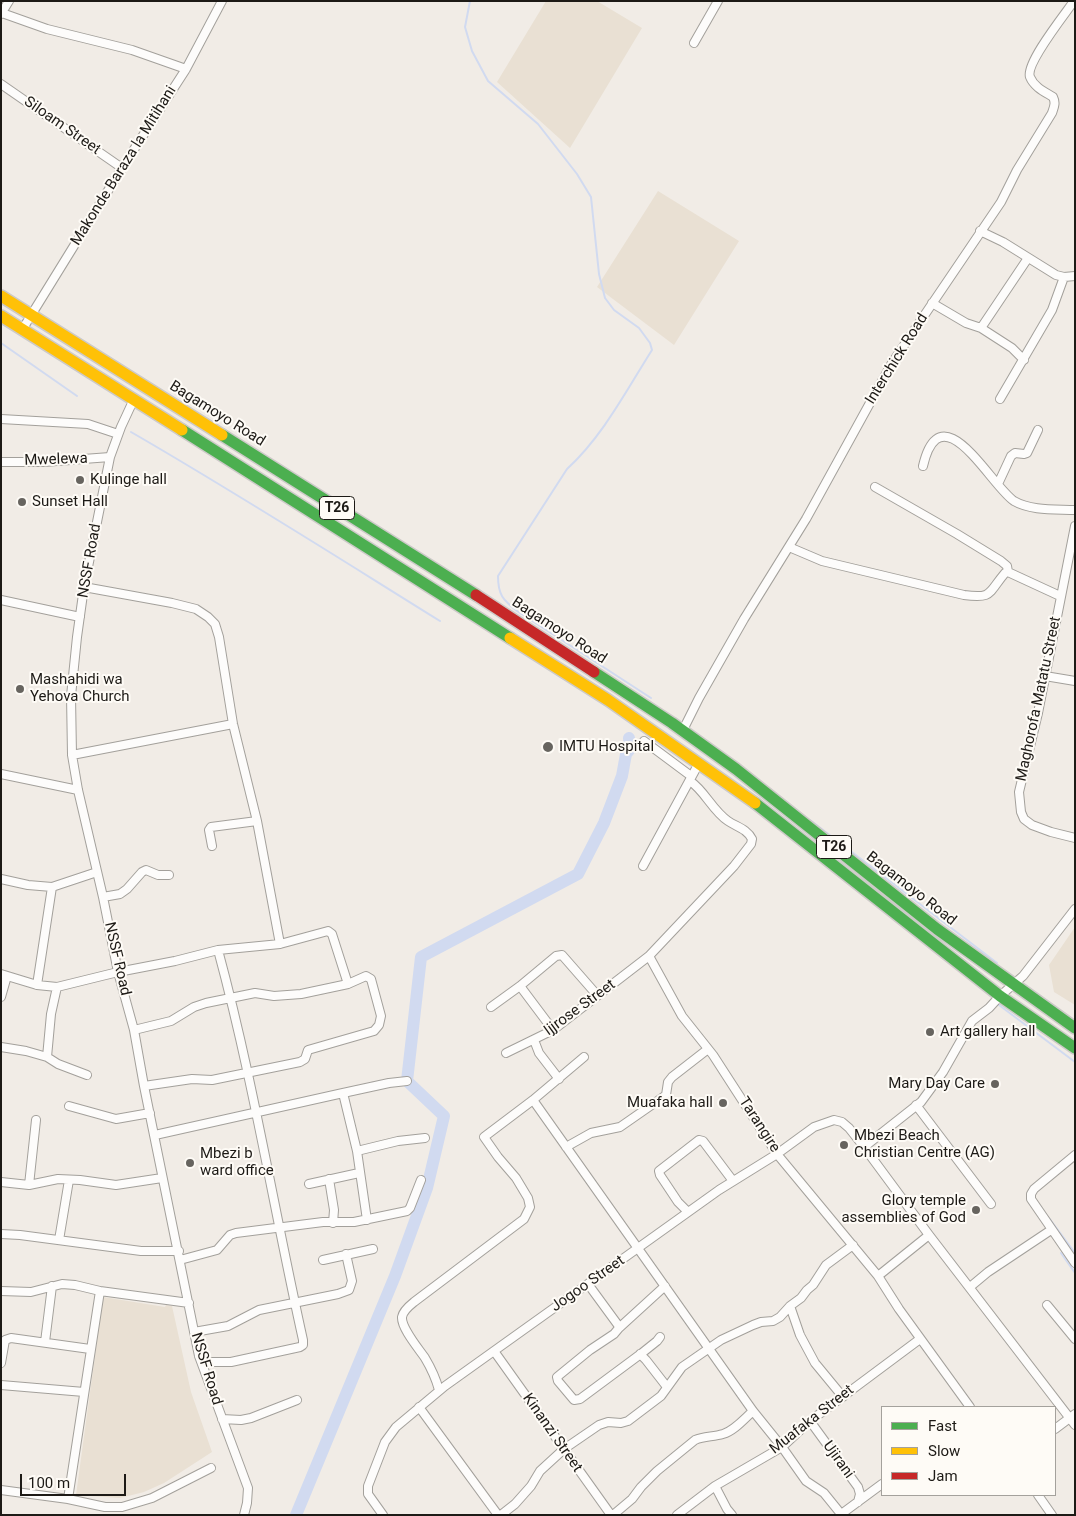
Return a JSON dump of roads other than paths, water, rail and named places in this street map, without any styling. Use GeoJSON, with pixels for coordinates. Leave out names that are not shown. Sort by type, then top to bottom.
{"type":"FeatureCollection","features":[{"type":"Feature","properties":{"kind":"highway","name":"Bagamoyo Road"},"geometry":{"type":"LineString","coordinates":[[1,296],[541,636],[642,702],[736,769],[937,930],[1075,1028]]}},
{"type":"Feature","properties":{"kind":"highway","name":"Bagamoyo Road"},"geometry":{"type":"LineString","coordinates":[[1,316],[644,724],[774,817],[1000,996],[1075,1048]]}},
{"type":"Feature","properties":{"kind":"street"},"geometry":{"type":"LineString","coordinates":[[9,1],[2,14],[48,29],[132,50],[186,69]]}},
{"type":"Feature","properties":{"kind":"street","name":"Makonde Baraza la Mitihani"},"geometry":{"type":"LineString","coordinates":[[22,330],[122,168],[186,69],[222,1]]}},
{"type":"Feature","properties":{"kind":"street"},"geometry":{"type":"LineString","coordinates":[[694,42],[718,1]]}},
{"type":"Feature","properties":{"kind":"street","name":"Interchick Road"},"geometry":{"type":"LineString","coordinates":[[683,730],[744,619],[789,548],[892,363],[1001,202],[1017,170],[1055,106],[1053,97],[1034,84],[1029,71],[1037,54],[1074,1]]}},
{"type":"Feature","properties":{"kind":"street","name":"Siloam Street"},"geometry":{"type":"LineString","coordinates":[[1,84],[122,168]]}},
{"type":"Feature","properties":{"kind":"street"},"geometry":{"type":"LineString","coordinates":[[980,231],[1003,242],[1056,275],[1064,277],[1075,276]]}},
{"type":"Feature","properties":{"kind":"street"},"geometry":{"type":"LineString","coordinates":[[981,328],[987,322],[1028,258]]}},
{"type":"Feature","properties":{"kind":"street"},"geometry":{"type":"LineString","coordinates":[[1000,399],[1052,310],[1064,277]]}},
{"type":"Feature","properties":{"kind":"street"},"geometry":{"type":"LineString","coordinates":[[932,303],[966,323],[981,328],[1012,348],[1024,360]]}},
{"type":"Feature","properties":{"kind":"street","name":"NSSF Road"},"geometry":{"type":"LineString","coordinates":[[134,399],[110,457],[84,587],[71,696],[72,755],[118,972],[134,1030],[162,1178],[190,1302],[199,1356],[248,1488],[244,1515]]}},
{"type":"Feature","properties":{"kind":"street"},"geometry":{"type":"LineString","coordinates":[[1,420],[88,424],[118,434]]}},
{"type":"Feature","properties":{"kind":"street"},"geometry":{"type":"LineString","coordinates":[[998,484],[1010,457],[1014,454],[1022,455],[1027,452],[1038,430]]}},
{"type":"Feature","properties":{"kind":"street"},"geometry":{"type":"LineString","coordinates":[[923,466],[929,446],[939,438],[945,437],[964,446],[971,452],[1008,496],[1020,504],[1040,508],[1075,510]]}},
{"type":"Feature","properties":{"kind":"street","name":"Mwelewa"},"geometry":{"type":"LineString","coordinates":[[1,462],[44,462],[110,457]]}},
{"type":"Feature","properties":{"kind":"street"},"geometry":{"type":"LineString","coordinates":[[875,487],[958,534],[1001,561],[1007,566],[1008,572]]}},
{"type":"Feature","properties":{"kind":"street","name":"Maghorofa Matatu Street"},"geometry":{"type":"LineString","coordinates":[[1075,526],[1045,676],[1019,792],[1019,801],[1024,819],[1032,825],[1075,838]]}},
{"type":"Feature","properties":{"kind":"street"},"geometry":{"type":"LineString","coordinates":[[789,548],[822,561],[980,597],[989,594],[1005,573],[1008,572]]}},
{"type":"Feature","properties":{"kind":"street"},"geometry":{"type":"LineString","coordinates":[[1008,572],[1060,596]]}},
{"type":"Feature","properties":{"kind":"street"},"geometry":{"type":"LineString","coordinates":[[84,587],[196,609],[208,616],[215,624],[219,637],[233,724],[257,821],[280,944]]}},
{"type":"Feature","properties":{"kind":"street"},"geometry":{"type":"LineString","coordinates":[[1,600],[80,617]]}},
{"type":"Feature","properties":{"kind":"street"},"geometry":{"type":"LineString","coordinates":[[1045,676],[1075,681]]}},
{"type":"Feature","properties":{"kind":"street"},"geometry":{"type":"LineString","coordinates":[[72,755],[233,724]]}},
{"type":"Feature","properties":{"kind":"street"},"geometry":{"type":"LineString","coordinates":[[644,741],[690,778],[712,807],[728,821],[750,834],[752,840],[751,844],[727,874],[649,956]]}},
{"type":"Feature","properties":{"kind":"street"},"geometry":{"type":"LineString","coordinates":[[643,866],[699,762]]}},
{"type":"Feature","properties":{"kind":"street"},"geometry":{"type":"LineString","coordinates":[[1,774],[78,790]]}},
{"type":"Feature","properties":{"kind":"street"},"geometry":{"type":"LineString","coordinates":[[212,846],[209,830],[211,828],[257,821]]}},
{"type":"Feature","properties":{"kind":"street"},"geometry":{"type":"LineString","coordinates":[[103,897],[120,894],[146,870],[158,875],[170,874]]}},
{"type":"Feature","properties":{"kind":"street"},"geometry":{"type":"LineString","coordinates":[[1,879],[28,885],[52,887],[97,872]]}},
{"type":"Feature","properties":{"kind":"street"},"geometry":{"type":"LineString","coordinates":[[37,985],[52,887]]}},
{"type":"Feature","properties":{"kind":"street"},"geometry":{"type":"LineString","coordinates":[[864,1147],[930,1092],[972,1021],[1014,986],[1075,909]]}},
{"type":"Feature","properties":{"kind":"street"},"geometry":{"type":"LineString","coordinates":[[1,997],[4,975],[37,985],[57,987],[218,950],[280,944],[324,932],[330,932],[348,984]]}},
{"type":"Feature","properties":{"kind":"street"},"geometry":{"type":"LineString","coordinates":[[199,1356],[209,1362],[220,1363],[303,1345],[248,1073],[218,950]]}},
{"type":"Feature","properties":{"kind":"street"},"geometry":{"type":"LineString","coordinates":[[490,1007],[520,986],[556,956],[562,955],[597,995]]}},
{"type":"Feature","properties":{"kind":"street","name":"Ijjrose Street"},"geometry":{"type":"LineString","coordinates":[[506,1053],[553,1030],[649,956]]}},
{"type":"Feature","properties":{"kind":"street","name":"Tarangire"},"geometry":{"type":"LineString","coordinates":[[649,956],[682,1016],[708,1049],[778,1154],[878,1276],[920,1339],[969,1406]]}},
{"type":"Feature","properties":{"kind":"street"},"geometry":{"type":"LineString","coordinates":[[134,1030],[171,1021],[194,1007],[231,997],[255,993],[274,996],[301,994],[348,984],[366,976],[371,979],[381,1016],[379,1025],[374,1031],[308,1050],[305,1059],[300,1062],[212,1080],[192,1079],[144,1086]]}},
{"type":"Feature","properties":{"kind":"street"},"geometry":{"type":"LineString","coordinates":[[520,986],[553,1030]]}},
{"type":"Feature","properties":{"kind":"street"},"geometry":{"type":"LineString","coordinates":[[47,1057],[51,1014],[57,987]]}},
{"type":"Feature","properties":{"kind":"street"},"geometry":{"type":"LineString","coordinates":[[534,1040],[539,1053],[559,1079]]}},
{"type":"Feature","properties":{"kind":"street"},"geometry":{"type":"LineString","coordinates":[[1,1047],[47,1057],[58,1064],[88,1075]]}},
{"type":"Feature","properties":{"kind":"street"},"geometry":{"type":"LineString","coordinates":[[566,1147],[591,1133],[620,1126],[649,1108],[666,1095],[668,1082],[672,1077],[708,1049]]}},
{"type":"Feature","properties":{"kind":"street"},"geometry":{"type":"LineString","coordinates":[[439,1390],[436,1379],[426,1360],[404,1326],[402,1316],[414,1302],[524,1219],[530,1207],[528,1198],[516,1178],[484,1137],[533,1100],[584,1057]]}},
{"type":"Feature","properties":{"kind":"street"},"geometry":{"type":"LineString","coordinates":[[155,1135],[343,1093],[407,1081]]}},
{"type":"Feature","properties":{"kind":"street"},"geometry":{"type":"LineString","coordinates":[[343,1093],[357,1150],[367,1220]]}},
{"type":"Feature","properties":{"kind":"street"},"geometry":{"type":"LineString","coordinates":[[533,1100],[753,1411],[806,1481],[824,1493],[840,1514],[881,1485]]}},
{"type":"Feature","properties":{"kind":"street"},"geometry":{"type":"LineString","coordinates":[[916,1105],[991,1204]]}},
{"type":"Feature","properties":{"kind":"street"},"geometry":{"type":"LineString","coordinates":[[69,1106],[116,1119],[150,1113]]}},
{"type":"Feature","properties":{"kind":"street"},"geometry":{"type":"LineString","coordinates":[[29,1185],[36,1120]]}},
{"type":"Feature","properties":{"kind":"street","name":"Jogoo Street"},"geometry":{"type":"LineString","coordinates":[[382,1515],[368,1494],[368,1486],[389,1434],[419,1407],[439,1390],[688,1212],[733,1181],[778,1154],[814,1127],[834,1120],[842,1122],[849,1128],[929,1235],[1072,1416],[1075,1425]]}},
{"type":"Feature","properties":{"kind":"street"},"geometry":{"type":"LineString","coordinates":[[357,1150],[398,1141],[425,1138]]}},
{"type":"Feature","properties":{"kind":"street"},"geometry":{"type":"LineString","coordinates":[[688,1212],[673,1195],[659,1171],[699,1140],[703,1141],[733,1181]]}},
{"type":"Feature","properties":{"kind":"street"},"geometry":{"type":"LineString","coordinates":[[1075,1155],[1034,1189],[1031,1194],[1031,1199],[1075,1264]]}},
{"type":"Feature","properties":{"kind":"street"},"geometry":{"type":"LineString","coordinates":[[309,1184],[359,1173]]}},
{"type":"Feature","properties":{"kind":"street"},"geometry":{"type":"LineString","coordinates":[[1,1182],[29,1185],[58,1179],[116,1185],[162,1178]]}},
{"type":"Feature","properties":{"kind":"street"},"geometry":{"type":"LineString","coordinates":[[59,1240],[69,1180]]}},
{"type":"Feature","properties":{"kind":"street"},"geometry":{"type":"LineString","coordinates":[[329,1180],[334,1210],[333,1223]]}},
{"type":"Feature","properties":{"kind":"street"},"geometry":{"type":"LineString","coordinates":[[180,1260],[218,1250],[230,1235],[279,1226],[367,1220],[407,1211],[421,1180]]}},
{"type":"Feature","properties":{"kind":"street"},"geometry":{"type":"LineString","coordinates":[[970,1287],[988,1272],[1051,1230]]}},
{"type":"Feature","properties":{"kind":"street"},"geometry":{"type":"LineString","coordinates":[[1,1234],[141,1250],[179,1251]]}},
{"type":"Feature","properties":{"kind":"street"},"geometry":{"type":"LineString","coordinates":[[878,1276],[929,1235]]}},
{"type":"Feature","properties":{"kind":"street"},"geometry":{"type":"LineString","coordinates":[[419,1407],[500,1515],[516,1504],[531,1486],[540,1471],[564,1450],[599,1425],[608,1422],[622,1423],[628,1421],[661,1396],[682,1367],[708,1348],[737,1331],[745,1330],[761,1322],[773,1321],[801,1298],[806,1290],[813,1286],[826,1265],[853,1245]]}},
{"type":"Feature","properties":{"kind":"street"},"geometry":{"type":"LineString","coordinates":[[323,1260],[372,1250]]}},
{"type":"Feature","properties":{"kind":"street"},"geometry":{"type":"LineString","coordinates":[[194,1332],[228,1326],[259,1310],[344,1293],[349,1290],[352,1281],[346,1254]]}},
{"type":"Feature","properties":{"kind":"street"},"geometry":{"type":"LineString","coordinates":[[588,1284],[619,1328]]}},
{"type":"Feature","properties":{"kind":"street"},"geometry":{"type":"LineString","coordinates":[[1,1291],[31,1292],[52,1286],[76,1286],[100,1291],[190,1302]]}},
{"type":"Feature","properties":{"kind":"street"},"geometry":{"type":"LineString","coordinates":[[46,1342],[52,1286]]}},
{"type":"Feature","properties":{"kind":"street"},"geometry":{"type":"LineString","coordinates":[[660,1337],[578,1400],[572,1398],[558,1381],[559,1375],[614,1334],[665,1286]]}},
{"type":"Feature","properties":{"kind":"street"},"geometry":{"type":"LineString","coordinates":[[68,1499],[100,1291]]}},
{"type":"Feature","properties":{"kind":"street"},"geometry":{"type":"LineString","coordinates":[[1047,1305],[1075,1340]]}},
{"type":"Feature","properties":{"kind":"street"},"geometry":{"type":"LineString","coordinates":[[790,1306],[800,1335],[815,1363],[843,1396]]}},
{"type":"Feature","properties":{"kind":"street"},"geometry":{"type":"LineString","coordinates":[[1,1363],[5,1340],[11,1338],[90,1349]]}},
{"type":"Feature","properties":{"kind":"street","name":"Muafaka Street"},"geometry":{"type":"LineString","coordinates":[[677,1515],[716,1486],[782,1447],[810,1421],[920,1339]]}},
{"type":"Feature","properties":{"kind":"street","name":"Kinanzi Street"},"geometry":{"type":"LineString","coordinates":[[494,1351],[612,1515]]}},
{"type":"Feature","properties":{"kind":"street"},"geometry":{"type":"LineString","coordinates":[[640,1354],[667,1387]]}},
{"type":"Feature","properties":{"kind":"street"},"geometry":{"type":"LineString","coordinates":[[1,1385],[84,1392]]}},
{"type":"Feature","properties":{"kind":"street"},"geometry":{"type":"LineString","coordinates":[[222,1419],[241,1420],[251,1418],[297,1400]]}},
{"type":"Feature","properties":{"kind":"street"},"geometry":{"type":"LineString","coordinates":[[612,1515],[632,1499],[657,1471],[695,1440],[700,1437],[723,1434],[730,1431],[753,1411]]}},
{"type":"Feature","properties":{"kind":"street"},"geometry":{"type":"LineString","coordinates":[[1056,1428],[1072,1416]]}},
{"type":"Feature","properties":{"kind":"street","name":"Ujirani"},"geometry":{"type":"LineString","coordinates":[[810,1421],[858,1487],[860,1494],[858,1502]]}},
{"type":"Feature","properties":{"kind":"street"},"geometry":{"type":"LineString","coordinates":[[1,1490],[68,1499],[105,1508],[122,1507],[152,1498],[211,1468]]}},
{"type":"Feature","properties":{"kind":"street"},"geometry":{"type":"LineString","coordinates":[[716,1486],[732,1515]]}},
{"type":"Feature","properties":{"kind":"street"},"geometry":{"type":"LineString","coordinates":[[1039,1496],[1052,1515]]}},
{"type":"Feature","properties":{"kind":"waterway"},"geometry":{"type":"LineString","coordinates":[[470,1],[465,27],[472,51],[488,81],[538,124],[577,174],[591,197],[599,274],[605,298],[614,310],[639,328],[650,343],[652,350],[603,428],[567,469],[498,576],[500,593],[508,604],[517,611],[651,698]]}},
{"type":"Feature","properties":{"kind":"waterway"},"geometry":{"type":"LineString","coordinates":[[1,343],[77,396]]}},
{"type":"Feature","properties":{"kind":"waterway"},"geometry":{"type":"LineString","coordinates":[[131,432],[247,501],[440,621]]}},
{"type":"Feature","properties":{"kind":"waterway"},"geometry":{"type":"LineString","coordinates":[[296,1515],[395,1276],[427,1188],[444,1116],[407,1081],[421,957],[578,874],[604,823],[622,776],[626,754],[630,749],[629,738]]}},
{"type":"Feature","properties":{"kind":"waterway"},"geometry":{"type":"LineString","coordinates":[[810,820],[997,963]]}},
{"type":"Feature","properties":{"kind":"waterway"},"geometry":{"type":"LineString","coordinates":[[999,1005],[1075,1062]]}},
{"type":"Feature","properties":{"kind":"waterway"},"geometry":{"type":"LineString","coordinates":[[1049,1218],[1075,1253]]}},
{"type":"Feature","properties":{"kind":"waterway"},"geometry":{"type":"LineString","coordinates":[[1061,1253],[1075,1273]]}},
{"type":"Feature","properties":{"kind":"place","name":"Kulinge hall"},"geometry":{"type":"Point","coordinates":[80,480]}},
{"type":"Feature","properties":{"kind":"place","name":"Sunset Hall"},"geometry":{"type":"Point","coordinates":[22,502]}},
{"type":"Feature","properties":{"kind":"place","name":"Mashahidi wa Yehova Church"},"geometry":{"type":"Point","coordinates":[20,689]}},
{"type":"Feature","properties":{"kind":"place","name":"IMTU Hospital"},"geometry":{"type":"Point","coordinates":[548,747]}},
{"type":"Feature","properties":{"kind":"place","name":"Art gallery hall"},"geometry":{"type":"Point","coordinates":[930,1032]}},
{"type":"Feature","properties":{"kind":"place","name":"Mary Day Care"},"geometry":{"type":"Point","coordinates":[995,1084]}},
{"type":"Feature","properties":{"kind":"place","name":"Muafaka hall"},"geometry":{"type":"Point","coordinates":[723,1103]}},
{"type":"Feature","properties":{"kind":"place","name":"Mbezi Beach Christian Centre (AG)"},"geometry":{"type":"Point","coordinates":[844,1145]}},
{"type":"Feature","properties":{"kind":"place","name":"Mbezi b ward office"},"geometry":{"type":"Point","coordinates":[190,1163]}},
{"type":"Feature","properties":{"kind":"place","name":"Glory temple assemblies of God"},"geometry":{"type":"Point","coordinates":[976,1210]}}]}
